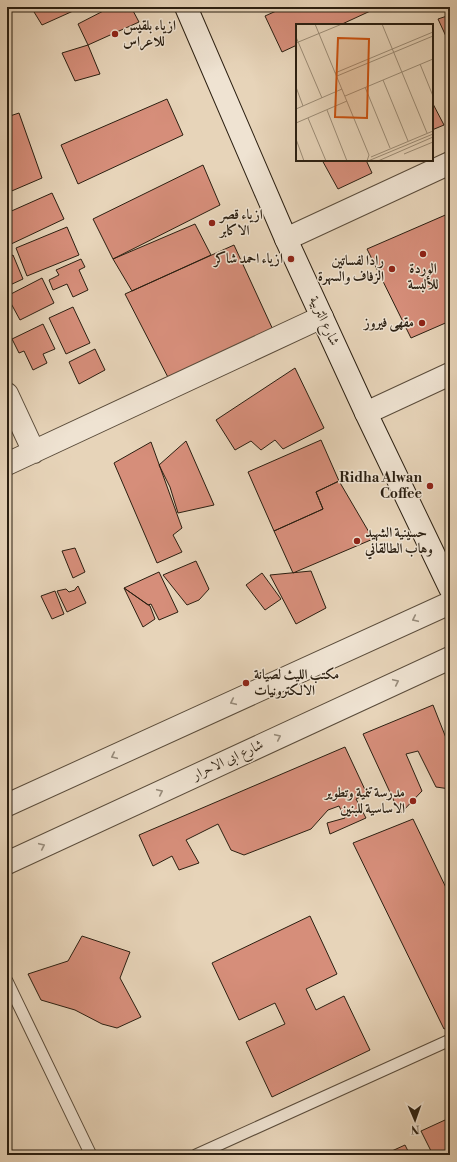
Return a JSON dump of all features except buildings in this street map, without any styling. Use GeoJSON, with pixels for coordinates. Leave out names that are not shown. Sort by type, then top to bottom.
{"type":"FeatureCollection","features":[{"type":"Feature","properties":{"kind":"street","name":"شارع التربية"},"geometry":{"type":"LineString","coordinates":[[186,7],[286,239],[366,413],[450,588]]}},
{"type":"Feature","properties":{"kind":"street"},"geometry":{"type":"LineString","coordinates":[[286,239],[450,163]]}},
{"type":"Feature","properties":{"kind":"street"},"geometry":{"type":"LineString","coordinates":[[7,464],[322,317]]}},
{"type":"Feature","properties":{"kind":"street"},"geometry":{"type":"LineString","coordinates":[[366,413],[450,374]]}},
{"type":"Feature","properties":{"kind":"street"},"geometry":{"type":"LineString","coordinates":[[7,394],[34,452]]}},
{"type":"Feature","properties":{"kind":"street"},"geometry":{"type":"LineString","coordinates":[[7,805],[450,603]]}},
{"type":"Feature","properties":{"kind":"street","name":"شارع ابی الاحرار"},"geometry":{"type":"LineString","coordinates":[[7,863],[450,658]]}},
{"type":"Feature","properties":{"kind":"lane"},"geometry":{"type":"LineString","coordinates":[[7,981],[91,1155]]}},
{"type":"Feature","properties":{"kind":"lane"},"geometry":{"type":"LineString","coordinates":[[196,1155],[450,1040]]}},
{"type":"Feature","properties":{"kind":"place","name":"ازياء بلقيس للاعراس"},"geometry":{"type":"Point","coordinates":[115,34]}},
{"type":"Feature","properties":{"kind":"place","name":"ازياء قصر الاكابر"},"geometry":{"type":"Point","coordinates":[212,223]}},
{"type":"Feature","properties":{"kind":"place","name":"الوردة للألبسة"},"geometry":{"type":"Point","coordinates":[423,254]}},
{"type":"Feature","properties":{"kind":"place","name":"ازياء احمد شاكر"},"geometry":{"type":"Point","coordinates":[291,259]}},
{"type":"Feature","properties":{"kind":"place","name":"رادا لفساتين الزفاف والسهرة"},"geometry":{"type":"Point","coordinates":[392,269]}},
{"type":"Feature","properties":{"kind":"place","name":"مقهى فيروز"},"geometry":{"type":"Point","coordinates":[422,323]}},
{"type":"Feature","properties":{"kind":"place","name":"Ridha Alwan Coffee"},"geometry":{"type":"Point","coordinates":[430,486]}},
{"type":"Feature","properties":{"kind":"place","name":"حسينية الشهيد وهاب الطالقاني"},"geometry":{"type":"Point","coordinates":[357,541]}},
{"type":"Feature","properties":{"kind":"place","name":"مكتب الليث لصيانة الالكترونيات"},"geometry":{"type":"Point","coordinates":[246,683]}},
{"type":"Feature","properties":{"kind":"place","name":"مدرسة تنمية وتطوير الاساسية للبنين"},"geometry":{"type":"Point","coordinates":[413,801]}}]}
